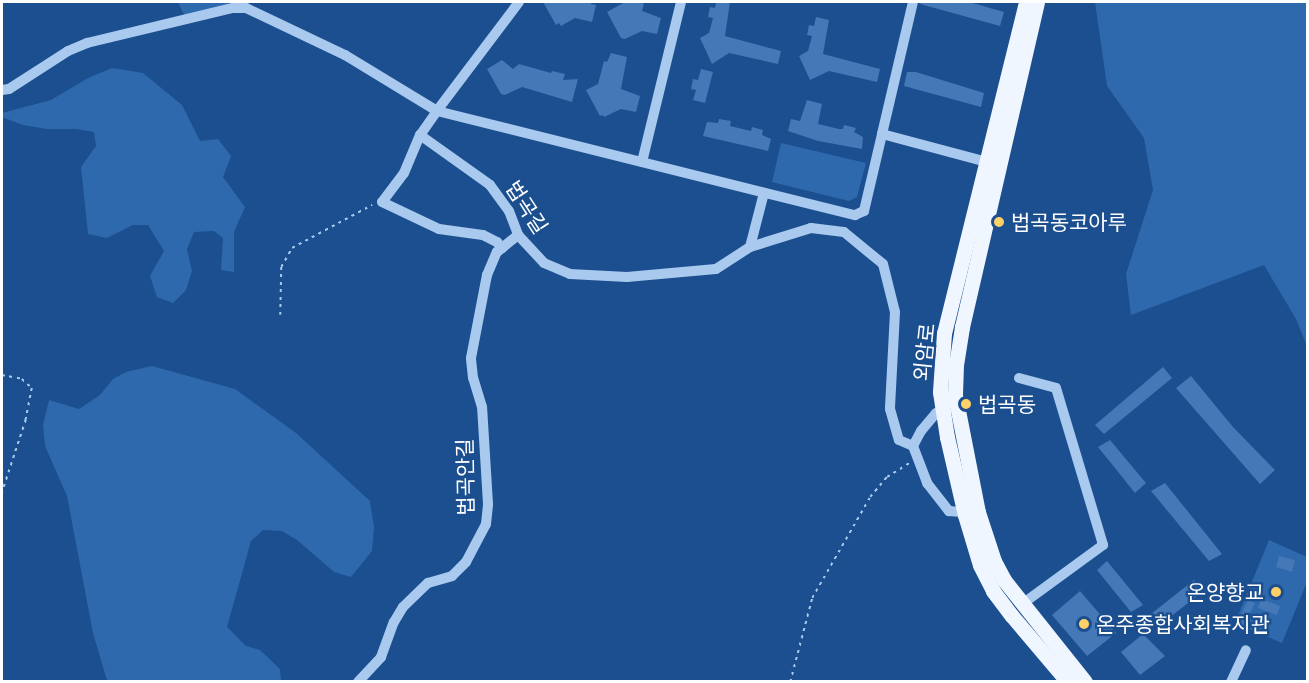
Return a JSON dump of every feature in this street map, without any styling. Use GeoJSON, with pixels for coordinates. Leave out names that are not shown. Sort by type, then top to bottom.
{"type":"FeatureCollection","features":[{"type":"Feature","properties":{"kind":"main road","name":"외암로"},"geometry":{"type":"LineString","coordinates":[[1026,2],[962,327],[950,407],[980,565],[993,591],[1068,681]]}},
{"type":"Feature","properties":{"kind":"main road","name":"외암로"},"geometry":{"type":"LineString","coordinates":[[971,513],[1004,580],[1085,681]]}},
{"type":"Feature","properties":{"kind":"street"},"geometry":{"type":"LineString","coordinates":[[502,248],[497,242],[483,236],[439,229],[382,202],[404,173],[420,135],[519,2]]}},
{"type":"Feature","properties":{"kind":"street"},"geometry":{"type":"LineString","coordinates":[[642,162],[681,2]]}},
{"type":"Feature","properties":{"kind":"street"},"geometry":{"type":"LineString","coordinates":[[2,90],[9,89],[68,51],[87,44],[233,8],[246,8],[345,55],[437,111],[855,215],[864,211],[913,2]]}},
{"type":"Feature","properties":{"kind":"street"},"geometry":{"type":"LineString","coordinates":[[882,134],[993,164]]}},
{"type":"Feature","properties":{"kind":"street","name":"법곡길"},"geometry":{"type":"LineString","coordinates":[[420,135],[490,185],[509,211],[518,236],[544,263],[570,274],[627,277],[716,269],[750,247],[811,228],[844,232],[883,264],[895,312],[890,409],[898,440],[913,446]]}},
{"type":"Feature","properties":{"kind":"street"},"geometry":{"type":"LineString","coordinates":[[750,247],[764,193]]}},
{"type":"Feature","properties":{"kind":"street","name":"법곡안길"},"geometry":{"type":"LineString","coordinates":[[358,681],[381,657],[403,607],[428,583],[452,576],[466,562],[486,524],[488,504],[482,407],[473,378],[471,358],[487,275],[497,252],[518,236]]}},
{"type":"Feature","properties":{"kind":"street"},"geometry":{"type":"LineString","coordinates":[[1020,378],[1056,388],[1103,545],[1023,604]]}},
{"type":"Feature","properties":{"kind":"street"},"geometry":{"type":"LineString","coordinates":[[950,407],[921,431],[913,446],[927,483],[949,511],[971,513]]}},
{"type":"Feature","properties":{"kind":"street"},"geometry":{"type":"LineString","coordinates":[[1231,681],[1246,650]]}},
{"type":"Feature","properties":{"kind":"path"},"geometry":{"type":"LineString","coordinates":[[280,315],[281,267],[292,248],[361,210],[382,202]]}},
{"type":"Feature","properties":{"kind":"path"},"geometry":{"type":"LineString","coordinates":[[2,375],[22,379],[32,388],[26,420],[2,493]]}},
{"type":"Feature","properties":{"kind":"path"},"geometry":{"type":"LineString","coordinates":[[790,681],[812,598],[870,497],[887,477],[918,458]]}},
{"type":"Feature","properties":{"kind":"shaded area"},"geometry":{"type":"Polygon","coordinates":[[[178,2],[234,2],[185,17],[178,2]]]}},
{"type":"Feature","properties":{"kind":"shaded area"},"geometry":{"type":"Polygon","coordinates":[[[1095,2],[1307,2],[1307,346],[1296,319],[1264,265],[1131,315],[1126,274],[1153,190],[1144,138],[1107,86],[1095,2]]]}},
{"type":"Feature","properties":{"kind":"shaded area"},"geometry":{"type":"Polygon","coordinates":[[[112,68],[143,73],[182,105],[200,141],[218,139],[231,156],[223,177],[245,207],[234,232],[234,272],[221,270],[223,238],[214,231],[194,232],[187,249],[192,271],[186,290],[173,303],[157,297],[150,276],[164,251],[148,225],[133,225],[107,238],[88,234],[81,167],[96,146],[94,132],[76,129],[47,129],[23,125],[2,117],[2,113],[51,100],[88,78],[112,68]]]}},
{"type":"Feature","properties":{"kind":"shaded area"},"geometry":{"type":"Polygon","coordinates":[[[781,143],[866,163],[857,197],[849,201],[772,182],[781,143]]]}},
{"type":"Feature","properties":{"kind":"shaded area"},"geometry":{"type":"Polygon","coordinates":[[[152,366],[235,389],[296,433],[370,501],[374,527],[372,551],[351,577],[334,572],[297,540],[282,531],[263,530],[251,541],[227,627],[246,646],[260,650],[280,669],[281,681],[108,682],[93,633],[67,496],[45,446],[43,425],[49,400],[79,409],[100,395],[113,379],[126,372],[152,366]]]}},
{"type":"Feature","properties":{"kind":"shaded area"},"geometry":{"type":"Polygon","coordinates":[[[1269,540],[1307,557],[1307,582],[1282,643],[1235,623],[1269,540]]]}},
{"type":"Feature","properties":{"kind":"building"},"geometry":{"type":"Polygon","coordinates":[[[543,2],[591,2],[596,5],[592,22],[575,18],[561,26],[559,23],[556,25],[543,2]]]}},
{"type":"Feature","properties":{"kind":"building"},"geometry":{"type":"Polygon","coordinates":[[[625,2],[640,2],[644,4],[642,11],[661,18],[657,34],[642,31],[625,39],[621,38],[607,12],[625,2]]]}},
{"type":"Feature","properties":{"kind":"building"},"geometry":{"type":"Polygon","coordinates":[[[716,2],[730,2],[725,36],[781,51],[778,64],[729,53],[712,64],[700,38],[709,33],[713,18],[708,17],[710,7],[715,8],[716,2]]]}},
{"type":"Feature","properties":{"kind":"building"},"geometry":{"type":"Polygon","coordinates":[[[921,2],[969,2],[1004,12],[1000,26],[920,4],[921,2]]]}},
{"type":"Feature","properties":{"kind":"building"},"geometry":{"type":"Polygon","coordinates":[[[816,17],[829,20],[823,54],[880,69],[877,82],[829,71],[810,80],[799,56],[808,51],[812,36],[807,35],[809,25],[814,26],[816,17]]]}},
{"type":"Feature","properties":{"kind":"building"},"geometry":{"type":"Polygon","coordinates":[[[611,53],[627,57],[621,89],[640,96],[636,112],[621,109],[604,117],[600,116],[586,90],[598,84],[604,61],[607,62],[611,53]]]}},
{"type":"Feature","properties":{"kind":"building"},"geometry":{"type":"Polygon","coordinates":[[[502,60],[513,69],[519,64],[551,73],[552,71],[565,74],[563,80],[578,79],[572,102],[522,87],[505,95],[501,94],[487,69],[502,60]]]}},
{"type":"Feature","properties":{"kind":"building"},"geometry":{"type":"Polygon","coordinates":[[[701,69],[713,72],[705,103],[693,100],[696,90],[691,89],[693,79],[698,80],[701,69]]]}},
{"type":"Feature","properties":{"kind":"building"},"geometry":{"type":"Polygon","coordinates":[[[907,72],[916,72],[984,93],[981,107],[904,86],[907,72]]]}},
{"type":"Feature","properties":{"kind":"building"},"geometry":{"type":"Polygon","coordinates":[[[807,100],[822,104],[818,124],[839,129],[843,129],[844,125],[856,128],[854,132],[863,137],[862,149],[818,141],[788,131],[791,119],[800,121],[807,100]]]}},
{"type":"Feature","properties":{"kind":"building"},"geometry":{"type":"Polygon","coordinates":[[[719,119],[731,121],[730,126],[751,131],[752,127],[763,130],[762,135],[771,139],[768,151],[703,136],[707,122],[718,123],[719,119]]]}},
{"type":"Feature","properties":{"kind":"building"},"geometry":{"type":"Polygon","coordinates":[[[1163,367],[1172,378],[1104,434],[1095,425],[1163,367]]]}},
{"type":"Feature","properties":{"kind":"building"},"geometry":{"type":"Polygon","coordinates":[[[1191,376],[1233,427],[1275,470],[1260,484],[1176,388],[1191,376]]]}},
{"type":"Feature","properties":{"kind":"building"},"geometry":{"type":"Polygon","coordinates":[[[1110,440],[1146,483],[1135,493],[1098,447],[1110,440]]]}},
{"type":"Feature","properties":{"kind":"building"},"geometry":{"type":"Polygon","coordinates":[[[1165,483],[1222,554],[1209,561],[1151,491],[1165,483]]]}},
{"type":"Feature","properties":{"kind":"building"},"geometry":{"type":"Polygon","coordinates":[[[1279,556],[1295,560],[1292,572],[1276,567],[1279,556]]]}},
{"type":"Feature","properties":{"kind":"building"},"geometry":{"type":"Polygon","coordinates":[[[1107,561],[1143,605],[1131,612],[1097,570],[1107,561]]]}},
{"type":"Feature","properties":{"kind":"building"},"geometry":{"type":"Polygon","coordinates":[[[1194,580],[1205,590],[1161,624],[1151,614],[1194,580]]]}},
{"type":"Feature","properties":{"kind":"building","name":"온주종합사회복지관"},"geometry":{"type":"Polygon","coordinates":[[[1080,591],[1116,633],[1087,656],[1052,615],[1080,591]]]}},
{"type":"Feature","properties":{"kind":"building"},"geometry":{"type":"Polygon","coordinates":[[[1261,599],[1280,606],[1277,615],[1258,608],[1261,599]]]}},
{"type":"Feature","properties":{"kind":"building"},"geometry":{"type":"Polygon","coordinates":[[[1248,600],[1255,603],[1243,628],[1236,625],[1248,600]]]}},
{"type":"Feature","properties":{"kind":"building"},"geometry":{"type":"Polygon","coordinates":[[[1143,634],[1165,656],[1140,675],[1121,652],[1143,634]]]}},
{"type":"Feature","properties":{"kind":"place","name":"법곡동코아루"},"geometry":{"type":"Point","coordinates":[999,222]}},
{"type":"Feature","properties":{"kind":"place","name":"법곡동"},"geometry":{"type":"Point","coordinates":[966,404]}},
{"type":"Feature","properties":{"kind":"place","name":"온양향교"},"geometry":{"type":"Point","coordinates":[1276,592]}},
{"type":"Feature","properties":{"kind":"place","name":"온주종합사회복지관"},"geometry":{"type":"Point","coordinates":[1084,624]}}]}
